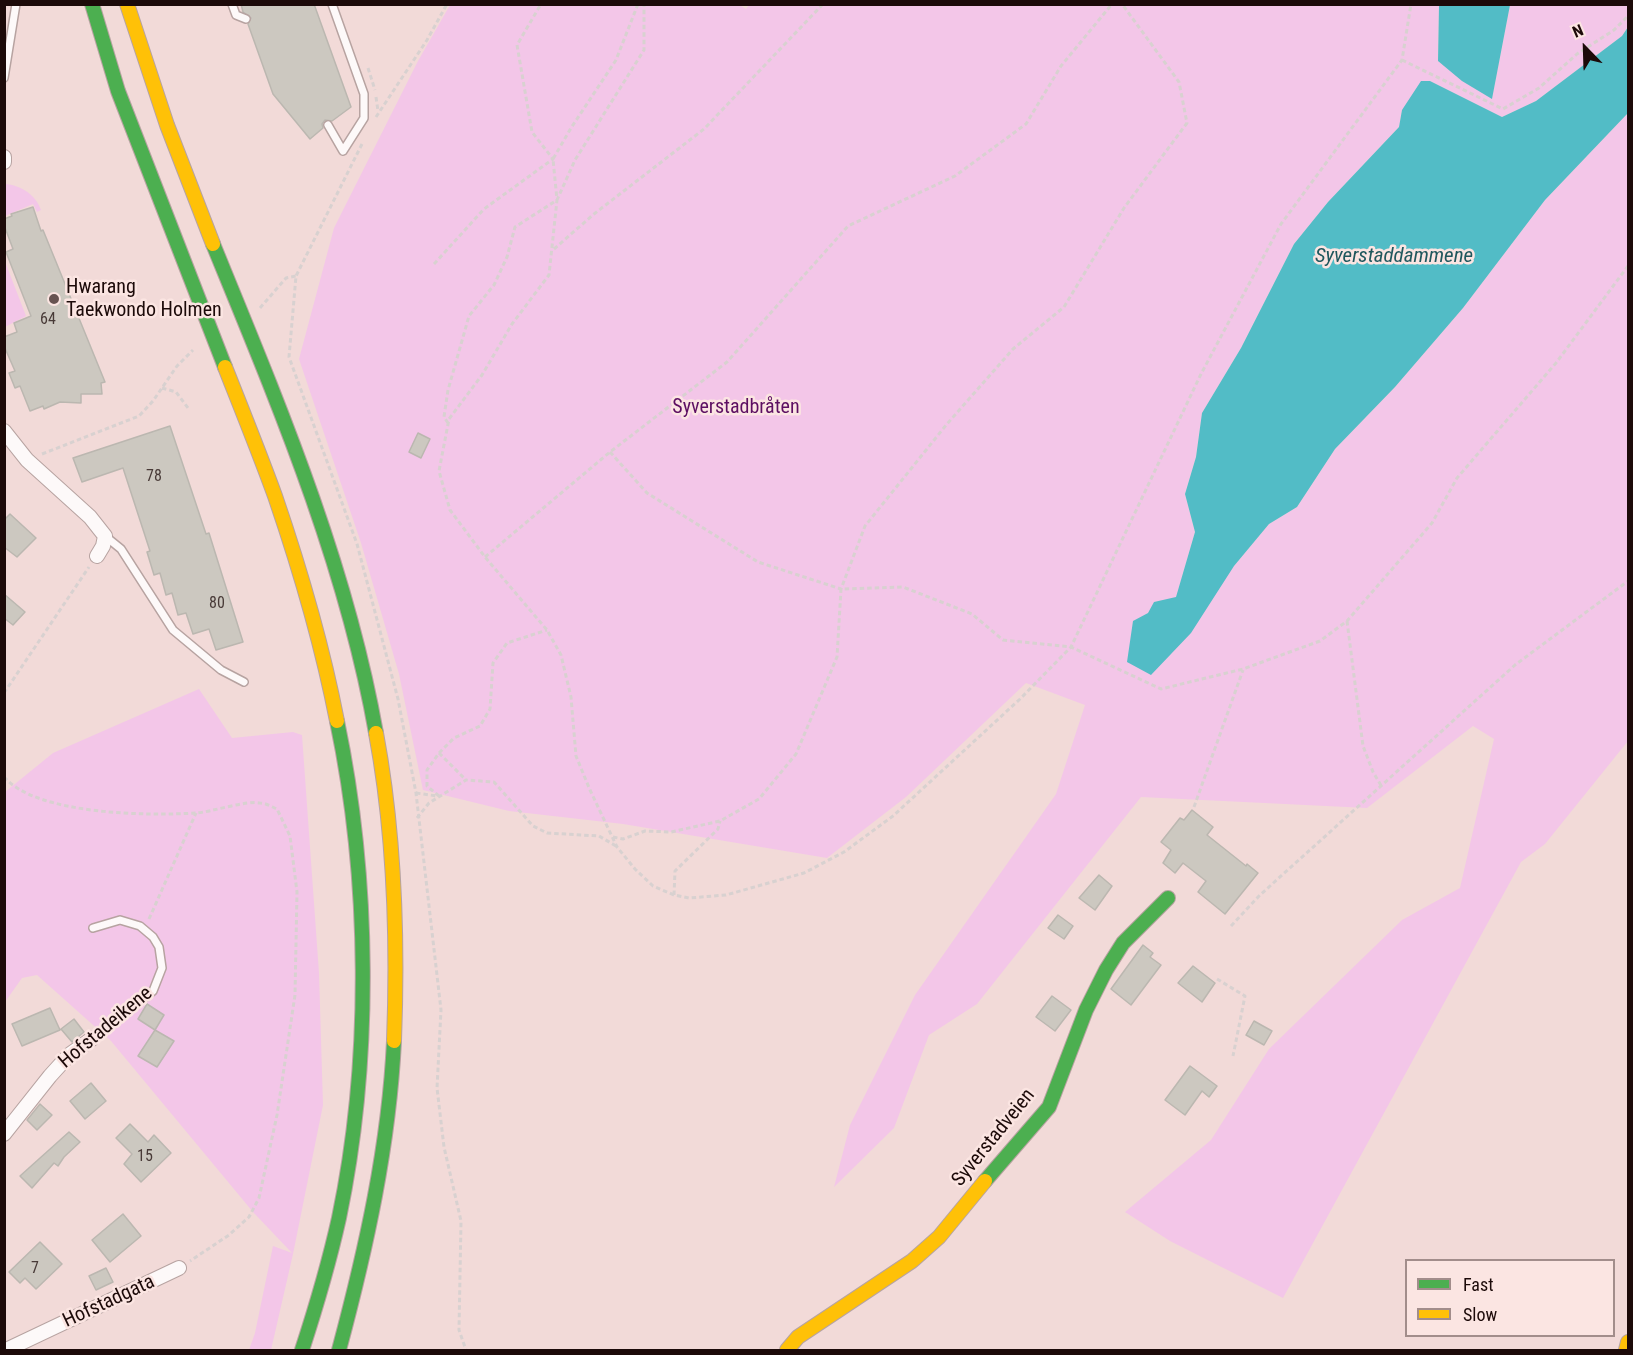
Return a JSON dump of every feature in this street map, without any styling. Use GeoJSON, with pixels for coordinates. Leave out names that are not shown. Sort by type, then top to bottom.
{"type":"FeatureCollection","features":[{"type":"Feature","properties":{"kind":"main road"},"geometry":{"type":"LineString","coordinates":[[92,4],[118,91],[274,494],[331,685],[345,758],[356,833],[361,930],[360,1034],[354,1119],[343,1199],[322,1286],[302,1350]]}},
{"type":"Feature","properties":{"kind":"main road"},"geometry":{"type":"LineString","coordinates":[[127,4],[192,191],[305,479],[345,601],[380,754],[390,830],[396,926],[396,1021],[387,1123],[376,1203],[357,1289],[339,1350]]}},
{"type":"Feature","properties":{"kind":"main road","name":"Syverstadveien"},"geometry":{"type":"LineString","coordinates":[[787,1350],[798,1338],[912,1261],[930,1245],[1049,1107],[1086,1010],[1106,970],[1123,943],[1168,898]]}},
{"type":"Feature","properties":{"kind":"main road"},"geometry":{"type":"LineString","coordinates":[[1626,1350],[1629,1342]]}},
{"type":"Feature","properties":{"kind":"street"},"geometry":{"type":"LineString","coordinates":[[4,431],[27,460],[90,516],[105,536],[104,546],[97,556]]}},
{"type":"Feature","properties":{"kind":"street","name":"Hofstadeikene"},"geometry":{"type":"LineString","coordinates":[[4,1134],[63,1062],[93,1038]]}},
{"type":"Feature","properties":{"kind":"street","name":"Hofstadgata"},"geometry":{"type":"LineString","coordinates":[[6,1350],[179,1268]]}},
{"type":"Feature","properties":{"kind":"lane"},"geometry":{"type":"LineString","coordinates":[[4,78],[16,4]]}},
{"type":"Feature","properties":{"kind":"lane"},"geometry":{"type":"LineString","coordinates":[[232,4],[236,15],[246,19]]}},
{"type":"Feature","properties":{"kind":"lane"},"geometry":{"type":"LineString","coordinates":[[328,125],[343,151],[364,118],[364,94],[332,4]]}},
{"type":"Feature","properties":{"kind":"lane"},"geometry":{"type":"LineString","coordinates":[[105,536],[121,549],[173,630],[221,670],[244,682]]}},
{"type":"Feature","properties":{"kind":"lane"},"geometry":{"type":"LineString","coordinates":[[93,928],[120,920],[132,922],[145,929]]}},
{"type":"Feature","properties":{"kind":"lane","name":"Hofstadeikene"},"geometry":{"type":"LineString","coordinates":[[93,1038],[153,991],[156,986],[161,975],[162,961],[159,947],[145,929]]}},
{"type":"Feature","properties":{"kind":"path"},"geometry":{"type":"LineString","coordinates":[[373,123],[427,40],[447,4]]}},
{"type":"Feature","properties":{"kind":"path"},"geometry":{"type":"LineString","coordinates":[[541,4],[517,45],[532,132],[553,159],[557,200],[554,249],[549,274],[512,324],[482,375],[448,423],[439,471],[450,510],[547,630],[561,655],[571,697],[576,756],[617,847],[653,886],[674,895],[689,898],[726,895],[804,873],[844,852],[893,816],[1020,699],[1071,646],[1201,374],[1281,224],[1402,60],[1411,4]]}},
{"type":"Feature","properties":{"kind":"path"},"geometry":{"type":"LineString","coordinates":[[434,264],[484,209],[553,159],[616,60],[638,4]]}},
{"type":"Feature","properties":{"kind":"path"},"geometry":{"type":"LineString","coordinates":[[448,423],[444,417],[448,390],[469,316],[494,285],[507,257],[515,226],[557,200],[575,160],[644,50],[644,4]]}},
{"type":"Feature","properties":{"kind":"path"},"geometry":{"type":"LineString","coordinates":[[554,249],[594,214],[704,129],[823,4]]}},
{"type":"Feature","properties":{"kind":"path"},"geometry":{"type":"LineString","coordinates":[[485,556],[610,452],[727,362],[848,225],[955,176],[1026,124],[1061,66],[1112,4]]}},
{"type":"Feature","properties":{"kind":"path"},"geometry":{"type":"LineString","coordinates":[[613,837],[623,839],[645,831],[671,832],[720,821],[759,799],[796,754],[837,657],[841,589],[865,526],[947,424],[1013,350],[1064,307],[1124,208],[1187,123],[1179,82],[1122,4]]}},
{"type":"Feature","properties":{"kind":"path"},"geometry":{"type":"LineString","coordinates":[[1402,60],[1503,109],[1539,88],[1577,54],[1614,30],[1629,16]]}},
{"type":"Feature","properties":{"kind":"path"},"geometry":{"type":"LineString","coordinates":[[363,143],[296,276],[289,357],[357,544],[398,699],[416,793],[417,818],[441,1010],[437,1088],[444,1147],[461,1221],[459,1330],[466,1350]]}},
{"type":"Feature","properties":{"kind":"path"},"geometry":{"type":"LineString","coordinates":[[610,452],[647,493],[758,562],[841,589],[903,588],[972,614],[1003,639],[1071,646],[1161,689],[1243,669],[1320,641],[1347,621],[1431,523],[1458,478],[1556,363],[1629,266]]}},
{"type":"Feature","properties":{"kind":"path"},"geometry":{"type":"LineString","coordinates":[[258,310],[266,304],[286,278],[296,276]]}},
{"type":"Feature","properties":{"kind":"path"},"geometry":{"type":"LineString","coordinates":[[27,460],[139,416],[177,366],[193,350]]}},
{"type":"Feature","properties":{"kind":"path"},"geometry":{"type":"LineString","coordinates":[[162,388],[176,392],[188,408]]}},
{"type":"Feature","properties":{"kind":"path"},"geometry":{"type":"LineString","coordinates":[[4,693],[97,556]]}},
{"type":"Feature","properties":{"kind":"path"},"geometry":{"type":"LineString","coordinates":[[1232,926],[1260,895],[1515,665],[1629,581]]}},
{"type":"Feature","properties":{"kind":"path"},"geometry":{"type":"LineString","coordinates":[[1347,621],[1363,746],[1373,772],[1382,787]]}},
{"type":"Feature","properties":{"kind":"path"},"geometry":{"type":"LineString","coordinates":[[439,796],[427,786],[427,770],[454,738],[480,726],[490,709],[493,663],[507,643],[547,630]]}},
{"type":"Feature","properties":{"kind":"path"},"geometry":{"type":"LineString","coordinates":[[1194,807],[1243,669]]}},
{"type":"Feature","properties":{"kind":"path"},"geometry":{"type":"LineString","coordinates":[[439,753],[466,780]]}},
{"type":"Feature","properties":{"kind":"path"},"geometry":{"type":"LineString","coordinates":[[4,777],[11,784],[43,800],[74,807],[129,813],[196,813],[258,802],[277,809],[290,836],[297,892],[295,994],[277,1115],[259,1197],[249,1217],[229,1235],[179,1268]]}},
{"type":"Feature","properties":{"kind":"path"},"geometry":{"type":"LineString","coordinates":[[417,818],[429,803],[466,780],[494,782],[533,826],[540,830],[547,833],[598,836],[617,847]]}},
{"type":"Feature","properties":{"kind":"path"},"geometry":{"type":"LineString","coordinates":[[416,793],[439,796]]}},
{"type":"Feature","properties":{"kind":"path"},"geometry":{"type":"LineString","coordinates":[[145,929],[196,813]]}},
{"type":"Feature","properties":{"kind":"path"},"geometry":{"type":"LineString","coordinates":[[674,895],[675,871],[712,836],[718,829],[720,821]]}},
{"type":"Feature","properties":{"kind":"path"},"geometry":{"type":"LineString","coordinates":[[1217,979],[1245,996],[1233,1056]]}},
{"type":"Feature","properties":{"kind":"green space","name":"Syverstadbråten"},"geometry":{"type":"Polygon","coordinates":[[[738,4],[746,9],[750,4],[1439,5],[1438,61],[1492,98],[1510,5],[1628,5],[1628,27],[1622,36],[1536,101],[1502,117],[1430,81],[1402,110],[1399,127],[1328,202],[1294,244],[1241,348],[1202,413],[1196,457],[1185,494],[1195,532],[1176,598],[1234,566],[1269,524],[1297,507],[1335,449],[1395,387],[1463,308],[1545,200],[1628,113],[1628,741],[1545,844],[1521,862],[1283,1298],[1170,1241],[1125,1212],[1211,1140],[1269,1049],[1402,920],[1460,888],[1494,739],[1473,726],[1367,808],[1141,797],[977,1004],[929,1035],[894,1128],[834,1187],[850,1125],[915,995],[1056,794],[1085,705],[1026,683],[906,797],[827,858],[623,824],[509,811],[423,790],[399,674],[361,543],[299,359],[334,228],[418,61],[450,5],[738,4]],[[1175,598],[1155,602],[1148,613],[1175,598]]]}},
{"type":"Feature","properties":{"kind":"green space"},"geometry":{"type":"Polygon","coordinates":[[[5,184],[17,186],[27,192],[36,200],[41,210],[37,212],[33,204],[5,216],[5,184]]]}},
{"type":"Feature","properties":{"kind":"green space"},"geometry":{"type":"Polygon","coordinates":[[[4,259],[26,316],[5,327],[4,327],[4,259]]]}},
{"type":"Feature","properties":{"kind":"green space"},"geometry":{"type":"Polygon","coordinates":[[[199,689],[232,738],[293,732],[302,735],[319,973],[323,1105],[293,1254],[271,1350],[249,1350],[255,1333],[273,1246],[292,1253],[253,1212],[111,1041],[37,975],[22,978],[5,1002],[5,792],[53,753],[199,689]]]}},
{"type":"Feature","properties":{"kind":"water"},"geometry":{"type":"Polygon","coordinates":[[[1439,5],[1510,5],[1492,99],[1462,81],[1438,61],[1439,5]]]}},
{"type":"Feature","properties":{"kind":"water","name":"Syverstaddammene"},"geometry":{"type":"Polygon","coordinates":[[[1628,27],[1628,113],[1545,200],[1463,308],[1395,387],[1335,449],[1297,507],[1269,524],[1234,566],[1191,633],[1151,675],[1127,662],[1133,621],[1148,613],[1154,602],[1176,597],[1195,532],[1185,494],[1196,457],[1202,413],[1241,348],[1294,244],[1328,202],[1399,127],[1402,110],[1421,81],[1430,81],[1502,117],[1536,101],[1622,36],[1628,27]]]}},
{"type":"Feature","properties":{"kind":"building"},"geometry":{"type":"Polygon","coordinates":[[[241,4],[314,4],[351,107],[332,121],[325,120],[322,124],[323,128],[310,139],[273,94],[248,24],[251,18],[243,12],[241,4]]]}},
{"type":"Feature","properties":{"kind":"building"},"geometry":{"type":"Polygon","coordinates":[[[33,207],[105,382],[101,383],[102,394],[81,394],[81,403],[60,402],[44,409],[43,406],[30,411],[20,386],[15,388],[9,373],[15,371],[4,346],[4,337],[17,332],[14,323],[31,316],[6,252],[13,249],[4,219],[12,216],[11,214],[33,207]]]}},
{"type":"Feature","properties":{"kind":"building"},"geometry":{"type":"Polygon","coordinates":[[[170,426],[206,534],[209,533],[243,642],[216,650],[209,629],[193,634],[186,613],[178,615],[172,593],[166,595],[160,573],[154,575],[147,552],[150,551],[123,468],[82,482],[73,458],[170,426]]]}},
{"type":"Feature","properties":{"kind":"building"},"geometry":{"type":"Polygon","coordinates":[[[418,433],[430,439],[421,458],[409,452],[418,433]]]}},
{"type":"Feature","properties":{"kind":"building"},"geometry":{"type":"Polygon","coordinates":[[[10,514],[36,538],[17,557],[4,547],[4,520],[10,514]]]}},
{"type":"Feature","properties":{"kind":"building"},"geometry":{"type":"Polygon","coordinates":[[[4,594],[25,612],[13,625],[4,618],[4,594]]]}},
{"type":"Feature","properties":{"kind":"building"},"geometry":{"type":"Polygon","coordinates":[[[1192,810],[1213,827],[1207,835],[1258,873],[1225,914],[1198,892],[1206,881],[1183,863],[1175,873],[1163,863],[1171,850],[1161,842],[1180,818],[1184,820],[1192,810]]]}},
{"type":"Feature","properties":{"kind":"building"},"geometry":{"type":"Polygon","coordinates":[[[1099,875],[1112,886],[1095,910],[1079,898],[1099,875]]]}},
{"type":"Feature","properties":{"kind":"building"},"geometry":{"type":"Polygon","coordinates":[[[1058,915],[1073,926],[1064,939],[1048,928],[1058,915]]]}},
{"type":"Feature","properties":{"kind":"building"},"geometry":{"type":"Polygon","coordinates":[[[1143,945],[1153,953],[1150,957],[1161,965],[1131,1005],[1111,989],[1143,945]]]}},
{"type":"Feature","properties":{"kind":"building"},"geometry":{"type":"Polygon","coordinates":[[[1193,966],[1215,983],[1202,1002],[1178,983],[1193,966]]]}},
{"type":"Feature","properties":{"kind":"building"},"geometry":{"type":"Polygon","coordinates":[[[1052,996],[1071,1010],[1055,1031],[1036,1017],[1052,996]]]}},
{"type":"Feature","properties":{"kind":"building"},"geometry":{"type":"Polygon","coordinates":[[[147,1004],[164,1015],[155,1030],[138,1019],[147,1004]]]}},
{"type":"Feature","properties":{"kind":"building"},"geometry":{"type":"Polygon","coordinates":[[[50,1008],[60,1030],[22,1046],[12,1024],[50,1008]]]}},
{"type":"Feature","properties":{"kind":"building"},"geometry":{"type":"Polygon","coordinates":[[[74,1019],[84,1032],[72,1042],[61,1029],[74,1019]]]}},
{"type":"Feature","properties":{"kind":"building"},"geometry":{"type":"Polygon","coordinates":[[[1254,1021],[1272,1031],[1264,1045],[1246,1035],[1254,1021]]]}},
{"type":"Feature","properties":{"kind":"building"},"geometry":{"type":"Polygon","coordinates":[[[155,1030],[174,1041],[157,1067],[138,1056],[155,1030]]]}},
{"type":"Feature","properties":{"kind":"building"},"geometry":{"type":"Polygon","coordinates":[[[1190,1066],[1217,1086],[1209,1097],[1202,1091],[1185,1115],[1165,1100],[1190,1066]]]}},
{"type":"Feature","properties":{"kind":"building"},"geometry":{"type":"Polygon","coordinates":[[[91,1083],[106,1101],[85,1119],[70,1101],[91,1083]]]}},
{"type":"Feature","properties":{"kind":"building"},"geometry":{"type":"Polygon","coordinates":[[[40,1104],[52,1115],[37,1130],[27,1120],[40,1104]]]}},
{"type":"Feature","properties":{"kind":"building"},"geometry":{"type":"Polygon","coordinates":[[[130,1124],[148,1142],[154,1135],[171,1153],[141,1182],[124,1164],[132,1154],[116,1138],[130,1124]]]}},
{"type":"Feature","properties":{"kind":"building"},"geometry":{"type":"Polygon","coordinates":[[[69,1132],[80,1142],[58,1166],[54,1163],[32,1188],[20,1176],[69,1132]]]}},
{"type":"Feature","properties":{"kind":"building"},"geometry":{"type":"Polygon","coordinates":[[[123,1214],[141,1236],[110,1262],[92,1240],[123,1214]]]}},
{"type":"Feature","properties":{"kind":"building"},"geometry":{"type":"Polygon","coordinates":[[[40,1242],[62,1264],[36,1289],[25,1278],[20,1283],[9,1272],[40,1242]]]}},
{"type":"Feature","properties":{"kind":"building"},"geometry":{"type":"Polygon","coordinates":[[[106,1268],[113,1282],[96,1290],[89,1276],[106,1268]]]}},
{"type":"Feature","properties":{"kind":"traffic: fast"},"geometry":{"type":"LineString","coordinates":[[92,4],[118,91],[225,367]]}},
{"type":"Feature","properties":{"kind":"traffic: fast"},"geometry":{"type":"LineString","coordinates":[[213,244],[308,484],[347,607],[376,733]]}},
{"type":"Feature","properties":{"kind":"traffic: fast"},"geometry":{"type":"LineString","coordinates":[[302,1350],[339,1218],[350,1158],[362,1033],[361,906],[356,843],[337,721]]}},
{"type":"Feature","properties":{"kind":"traffic: fast"},"geometry":{"type":"LineString","coordinates":[[985,1181],[1049,1107],[1086,1010],[1106,970],[1123,943],[1168,898]]}},
{"type":"Feature","properties":{"kind":"traffic: fast"},"geometry":{"type":"LineString","coordinates":[[339,1350],[358,1274],[382,1158],[394,1041]]}},
{"type":"Feature","properties":{"kind":"traffic: slow"},"geometry":{"type":"LineString","coordinates":[[127,4],[167,125],[213,244]]}},
{"type":"Feature","properties":{"kind":"traffic: slow"},"geometry":{"type":"LineString","coordinates":[[225,367],[275,496],[293,551],[310,607],[337,721]]}},
{"type":"Feature","properties":{"kind":"traffic: slow"},"geometry":{"type":"LineString","coordinates":[[376,733],[387,810],[394,886],[396,963],[394,1041]]}},
{"type":"Feature","properties":{"kind":"traffic: slow"},"geometry":{"type":"LineString","coordinates":[[787,1350],[798,1337],[912,1261],[939,1237],[985,1181]]}},
{"type":"Feature","properties":{"kind":"traffic: slow"},"geometry":{"type":"LineString","coordinates":[[1626,1350],[1628,1342]]}},
{"type":"Feature","properties":{"kind":"place","name":"Hwarang Taekwondo Holmen"},"geometry":{"type":"Point","coordinates":[54,299]}}]}
